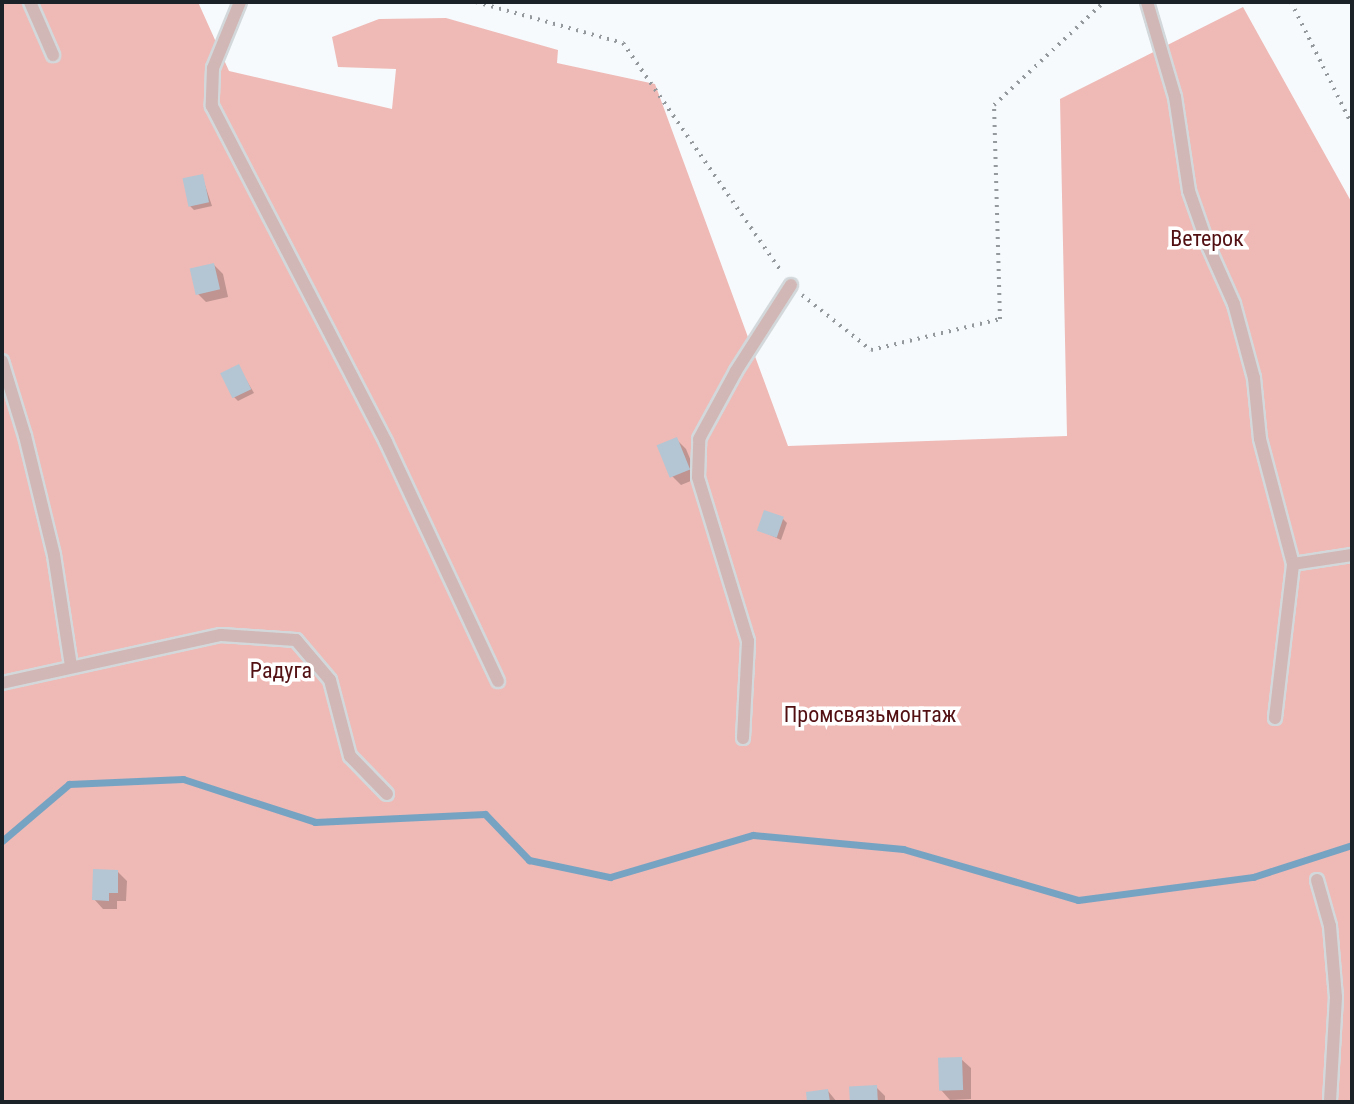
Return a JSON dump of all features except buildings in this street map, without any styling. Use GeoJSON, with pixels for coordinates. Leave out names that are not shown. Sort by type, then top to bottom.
{"type":"FeatureCollection","features":[{"type":"Feature","properties":{"kind":"lane"},"geometry":{"type":"LineString","coordinates":[[30,2],[53,55]]}},
{"type":"Feature","properties":{"kind":"lane"},"geometry":{"type":"LineString","coordinates":[[240,2],[213,68],[212,106],[386,442],[498,681]]}},
{"type":"Feature","properties":{"kind":"lane"},"geometry":{"type":"LineString","coordinates":[[1147,2],[1175,97],[1189,191],[1209,248],[1234,304],[1254,378],[1260,439],[1293,564],[1275,718]]}},
{"type":"Feature","properties":{"kind":"lane"},"geometry":{"type":"LineString","coordinates":[[743,738],[748,641],[698,477],[699,439],[736,371],[791,285]]}},
{"type":"Feature","properties":{"kind":"lane"},"geometry":{"type":"LineString","coordinates":[[2,361],[25,436],[54,555],[71,666]]}},
{"type":"Feature","properties":{"kind":"lane"},"geometry":{"type":"LineString","coordinates":[[1293,564],[1352,555]]}},
{"type":"Feature","properties":{"kind":"lane"},"geometry":{"type":"LineString","coordinates":[[2,683],[221,635],[296,640],[330,680],[350,756],[387,794]]}},
{"type":"Feature","properties":{"kind":"lane"},"geometry":{"type":"LineString","coordinates":[[1317,880],[1330,926],[1336,997],[1330,1102]]}},
{"type":"Feature","properties":{"kind":"path"},"geometry":{"type":"LineString","coordinates":[[476,2],[623,43],[791,285],[871,350],[1000,319],[994,105],[1104,2]]}},
{"type":"Feature","properties":{"kind":"path"},"geometry":{"type":"LineString","coordinates":[[1291,2],[1352,125]]}},
{"type":"Feature","properties":{"kind":"green space"},"geometry":{"type":"Polygon","coordinates":[[[2,2],[198,2],[229,71],[392,109],[396,69],[338,67],[332,37],[379,19],[446,18],[558,50],[557,63],[655,84],[788,446],[1067,436],[1060,99],[1243,7],[1352,203],[1352,1102],[2,1102],[2,2]]]}},
{"type":"Feature","properties":{"kind":"waterway"},"geometry":{"type":"LineString","coordinates":[[2,841],[69,784],[183,779],[315,822],[485,814],[529,860],[610,877],[753,835],[903,849],[1078,900],[1253,877],[1352,845]]}},
{"type":"Feature","properties":{"kind":"park label","name":"Ветерок"},"geometry":{"type":"Point","coordinates":[1207,239]}},
{"type":"Feature","properties":{"kind":"park label","name":"Радуга"},"geometry":{"type":"Point","coordinates":[281,671]}},
{"type":"Feature","properties":{"kind":"park label","name":"Промсвязьмонтаж"},"geometry":{"type":"Point","coordinates":[870,715]}}]}
